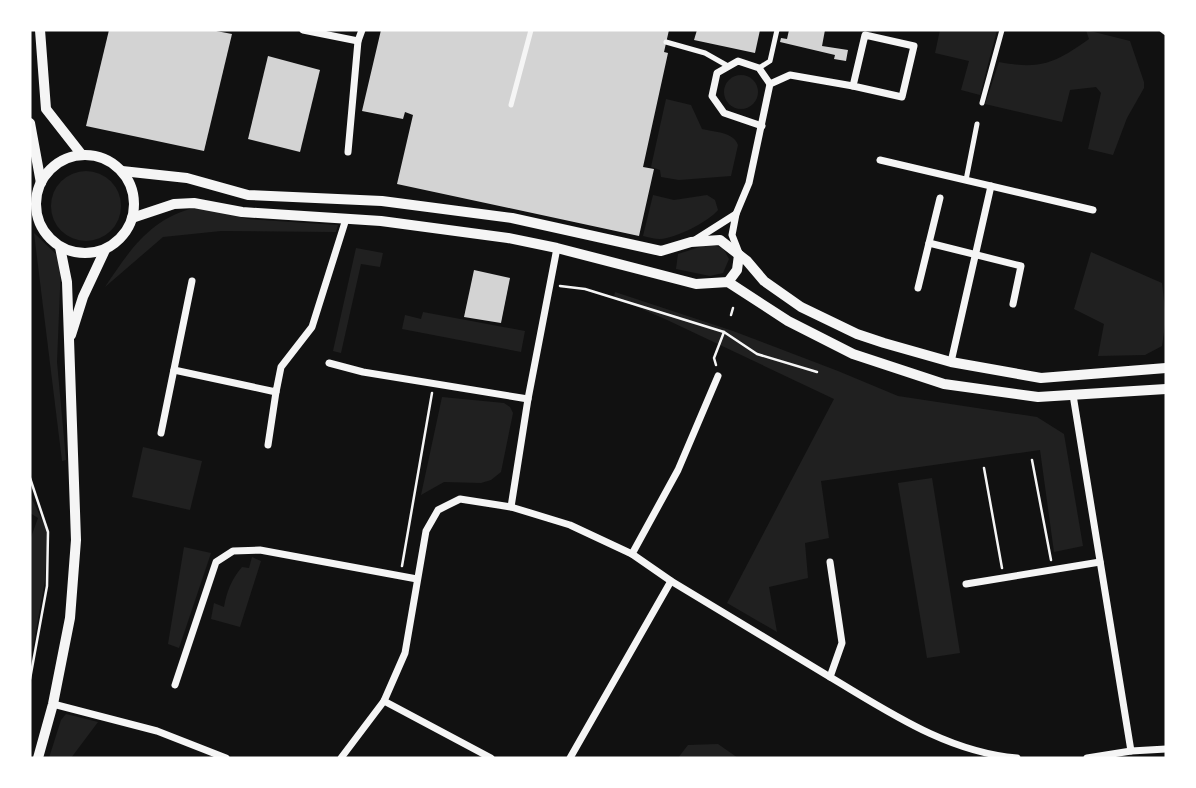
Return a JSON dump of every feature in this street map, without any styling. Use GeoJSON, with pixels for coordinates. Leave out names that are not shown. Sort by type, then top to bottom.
{"type":"FeatureCollection","features":[{"type":"Feature","properties":{"kind":"street"},"geometry":{"type":"LineString","coordinates":[[40,30],[46,109],[82,155]]}},
{"type":"Feature","properties":{"kind":"street"},"geometry":{"type":"LineString","coordinates":[[303,30],[358,41]]}},
{"type":"Feature","properties":{"kind":"street"},"geometry":{"type":"LineString","coordinates":[[348,152],[358,41],[362,30]]}},
{"type":"Feature","properties":{"kind":"street"},"geometry":{"type":"LineString","coordinates":[[511,105],[531,30]]}},
{"type":"Feature","properties":{"kind":"street"},"geometry":{"type":"LineString","coordinates":[[759,68],[770,61],[777,30]]}},
{"type":"Feature","properties":{"kind":"street"},"geometry":{"type":"LineString","coordinates":[[982,103],[1002,30]]}},
{"type":"Feature","properties":{"kind":"street"},"geometry":{"type":"LineString","coordinates":[[771,84],[790,75],[902,97],[914,46],[865,35],[853,86]]}},
{"type":"Feature","properties":{"kind":"street"},"geometry":{"type":"LineString","coordinates":[[666,42],[705,53],[728,66]]}},
{"type":"Feature","properties":{"kind":"street"},"geometry":{"type":"LineString","coordinates":[[728,282],[737,270],[739,255],[732,235],[736,214],[749,183],[762,126],[771,84],[759,68],[738,61],[718,73],[712,96],[724,113],[762,126]]}},
{"type":"Feature","properties":{"kind":"street"},"geometry":{"type":"LineString","coordinates":[[30,123],[41,183],[36,204],[38,221],[47,236],[60,247],[74,252],[104,250],[122,237],[132,218],[134,201],[131,185],[122,171],[97,156],[68,158],[56,164],[41,183]]}},
{"type":"Feature","properties":{"kind":"street"},"geometry":{"type":"LineString","coordinates":[[966,180],[977,124]]}},
{"type":"Feature","properties":{"kind":"street"},"geometry":{"type":"LineString","coordinates":[[880,160],[1093,210]]}},
{"type":"Feature","properties":{"kind":"street"},"geometry":{"type":"LineString","coordinates":[[122,171],[187,178],[248,195],[382,201],[512,218],[661,251],[691,242],[720,240],[764,281],[801,307],[857,334],[951,362],[1041,378],[1166,368]]}},
{"type":"Feature","properties":{"kind":"street"},"geometry":{"type":"LineString","coordinates":[[951,362],[990,186]]}},
{"type":"Feature","properties":{"kind":"street"},"geometry":{"type":"LineString","coordinates":[[918,288],[940,198]]}},
{"type":"Feature","properties":{"kind":"street"},"geometry":{"type":"LineString","coordinates":[[132,218],[174,204],[194,203],[242,212],[380,221],[509,239],[557,248],[696,284],[728,282],[788,321],[853,354],[944,384],[1038,397],[1166,389]]}},
{"type":"Feature","properties":{"kind":"street"},"geometry":{"type":"LineString","coordinates":[[691,242],[736,214]]}},
{"type":"Feature","properties":{"kind":"street"},"geometry":{"type":"LineString","coordinates":[[268,445],[281,367],[296,344],[312,327],[346,219]]}},
{"type":"Feature","properties":{"kind":"street"},"geometry":{"type":"LineString","coordinates":[[929,243],[1021,266],[1013,304]]}},
{"type":"Feature","properties":{"kind":"street"},"geometry":{"type":"LineString","coordinates":[[38,758],[53,704],[70,618],[76,540],[67,282],[60,247]]}},
{"type":"Feature","properties":{"kind":"street"},"geometry":{"type":"LineString","coordinates":[[511,507],[528,399],[557,248]]}},
{"type":"Feature","properties":{"kind":"street"},"geometry":{"type":"LineString","coordinates":[[69,342],[83,297],[104,250]]}},
{"type":"Feature","properties":{"kind":"street"},"geometry":{"type":"LineString","coordinates":[[161,433],[192,281]]}},
{"type":"Feature","properties":{"kind":"street"},"geometry":{"type":"LineString","coordinates":[[329,363],[363,372],[528,399]]}},
{"type":"Feature","properties":{"kind":"street"},"geometry":{"type":"LineString","coordinates":[[174,370],[276,392]]}},
{"type":"Feature","properties":{"kind":"street"},"geometry":{"type":"LineString","coordinates":[[632,554],[678,470],[718,376]]}},
{"type":"Feature","properties":{"kind":"street"},"geometry":{"type":"LineString","coordinates":[[1072,376],[1131,751]]}},
{"type":"Feature","properties":{"kind":"street"},"geometry":{"type":"LineString","coordinates":[[341,758],[384,701],[405,653],[426,531],[438,510],[460,499],[511,507],[570,525],[632,554],[671,581],[920,730],[961,746],[1017,758]]}},
{"type":"Feature","properties":{"kind":"street"},"geometry":{"type":"LineString","coordinates":[[174,685],[216,562],[233,551],[260,550],[417,579]]}},
{"type":"Feature","properties":{"kind":"street"},"geometry":{"type":"LineString","coordinates":[[830,562],[842,643],[830,677]]}},
{"type":"Feature","properties":{"kind":"street"},"geometry":{"type":"LineString","coordinates":[[966,584],[1100,562]]}},
{"type":"Feature","properties":{"kind":"street"},"geometry":{"type":"LineString","coordinates":[[570,758],[671,581]]}},
{"type":"Feature","properties":{"kind":"street"},"geometry":{"type":"LineString","coordinates":[[384,701],[491,758]]}},
{"type":"Feature","properties":{"kind":"street"},"geometry":{"type":"LineString","coordinates":[[53,704],[157,730],[226,758]]}},
{"type":"Feature","properties":{"kind":"street"},"geometry":{"type":"LineString","coordinates":[[1087,758],[1131,751],[1166,750]]}},
{"type":"Feature","properties":{"kind":"path"},"geometry":{"type":"LineString","coordinates":[[550,285],[585,289],[724,332],[757,354],[817,372]]}},
{"type":"Feature","properties":{"kind":"path"},"geometry":{"type":"LineString","coordinates":[[731,315],[733,308]]}},
{"type":"Feature","properties":{"kind":"path"},"geometry":{"type":"LineString","coordinates":[[718,376],[714,358],[724,332]]}},
{"type":"Feature","properties":{"kind":"path"},"geometry":{"type":"LineString","coordinates":[[400,576],[433,384]]}},
{"type":"Feature","properties":{"kind":"path"},"geometry":{"type":"LineString","coordinates":[[1032,460],[1053,569]]}},
{"type":"Feature","properties":{"kind":"path"},"geometry":{"type":"LineString","coordinates":[[984,468],[1003,577]]}},
{"type":"Feature","properties":{"kind":"path"},"geometry":{"type":"LineString","coordinates":[[30,478],[48,532],[47,586],[30,679]]}},
{"type":"Feature","properties":{"kind":"shaded area"},"geometry":{"type":"Polygon","coordinates":[[[940,30],[997,30],[980,95],[961,90],[969,61],[935,53],[940,30]]]}},
{"type":"Feature","properties":{"kind":"shaded area"},"geometry":{"type":"Polygon","coordinates":[[[1086,30],[1130,41],[1144,82],[1144,88],[1127,118],[1113,155],[1088,149],[1101,93],[1096,87],[1070,90],[1062,122],[985,104],[999,62],[1037,65],[1057,59],[1089,39],[1086,30]]]}},
{"type":"Feature","properties":{"kind":"shaded area"},"geometry":{"type":"Polygon","coordinates":[[[741,75],[753,80],[758,92],[753,104],[741,109],[729,104],[724,92],[729,80],[741,75]]]}},
{"type":"Feature","properties":{"kind":"shaded area"},"geometry":{"type":"Polygon","coordinates":[[[666,99],[691,105],[702,129],[723,133],[736,141],[738,145],[731,176],[679,180],[661,177],[660,170],[651,167],[666,99]]]}},
{"type":"Feature","properties":{"kind":"shaded area"},"geometry":{"type":"Polygon","coordinates":[[[93,171],[106,177],[115,186],[119,192],[119,220],[111,231],[100,239],[79,241],[61,231],[53,220],[51,199],[61,181],[72,173],[93,171]]]}},
{"type":"Feature","properties":{"kind":"shaded area"},"geometry":{"type":"Polygon","coordinates":[[[653,195],[674,200],[707,195],[715,200],[718,210],[683,233],[660,239],[643,236],[653,195]]]}},
{"type":"Feature","properties":{"kind":"shaded area"},"geometry":{"type":"Polygon","coordinates":[[[197,207],[248,219],[338,225],[336,232],[221,231],[163,237],[105,287],[123,260],[154,227],[181,212],[197,207]]]}},
{"type":"Feature","properties":{"kind":"shaded area"},"geometry":{"type":"Polygon","coordinates":[[[34,233],[56,254],[61,265],[57,362],[66,460],[62,461],[34,233]]]}},
{"type":"Feature","properties":{"kind":"shaded area"},"geometry":{"type":"Polygon","coordinates":[[[709,244],[723,248],[729,259],[723,273],[710,276],[676,269],[678,254],[709,244]]]}},
{"type":"Feature","properties":{"kind":"shaded area"},"geometry":{"type":"Polygon","coordinates":[[[356,248],[383,253],[380,267],[361,264],[341,353],[333,351],[356,248]]]}},
{"type":"Feature","properties":{"kind":"shaded area"},"geometry":{"type":"Polygon","coordinates":[[[1091,252],[1162,283],[1166,318],[1162,346],[1145,355],[1098,356],[1104,324],[1074,309],[1091,252]]]}},
{"type":"Feature","properties":{"kind":"shaded area"},"geometry":{"type":"Polygon","coordinates":[[[615,292],[733,331],[898,396],[1037,417],[1064,434],[1083,546],[1054,552],[1040,450],[821,481],[829,538],[805,543],[808,578],[769,587],[777,632],[727,603],[834,399],[614,297],[615,292]]]}},
{"type":"Feature","properties":{"kind":"shaded area"},"geometry":{"type":"Polygon","coordinates":[[[423,312],[525,331],[521,352],[402,329],[405,315],[421,319],[423,312]]]}},
{"type":"Feature","properties":{"kind":"shaded area"},"geometry":{"type":"Polygon","coordinates":[[[442,397],[504,403],[510,407],[513,413],[501,472],[491,480],[481,483],[444,482],[421,495],[442,397]]]}},
{"type":"Feature","properties":{"kind":"shaded area"},"geometry":{"type":"Polygon","coordinates":[[[143,447],[202,461],[190,510],[132,497],[143,447]]]}},
{"type":"Feature","properties":{"kind":"shaded area"},"geometry":{"type":"Polygon","coordinates":[[[932,478],[960,653],[927,658],[898,483],[932,478]]]}},
{"type":"Feature","properties":{"kind":"shaded area"},"geometry":{"type":"Polygon","coordinates":[[[30,495],[48,532],[45,580],[30,664],[30,540],[38,518],[30,513],[30,495]]]}},
{"type":"Feature","properties":{"kind":"shaded area"},"geometry":{"type":"Polygon","coordinates":[[[184,547],[211,553],[179,648],[168,644],[184,547]]]}},
{"type":"Feature","properties":{"kind":"shaded area"},"geometry":{"type":"Polygon","coordinates":[[[252,557],[261,561],[240,627],[211,619],[214,603],[224,607],[232,581],[242,567],[249,568],[252,557]]]}},
{"type":"Feature","properties":{"kind":"shaded area"},"geometry":{"type":"Polygon","coordinates":[[[66,714],[98,722],[71,758],[49,758],[61,720],[66,714]]]}},
{"type":"Feature","properties":{"kind":"shaded area"},"geometry":{"type":"Polygon","coordinates":[[[718,744],[738,758],[678,758],[688,745],[718,744]]]}},
{"type":"Feature","properties":{"kind":"building"},"geometry":{"type":"Polygon","coordinates":[[[109,30],[211,30],[232,34],[204,151],[86,126],[109,30]]]}},
{"type":"Feature","properties":{"kind":"building"},"geometry":{"type":"Polygon","coordinates":[[[381,30],[669,30],[664,52],[668,53],[643,167],[654,169],[639,236],[397,184],[413,115],[405,112],[403,119],[362,111],[381,30]]]}},
{"type":"Feature","properties":{"kind":"building"},"geometry":{"type":"Polygon","coordinates":[[[697,30],[760,30],[755,53],[694,40],[697,30]]]}},
{"type":"Feature","properties":{"kind":"building"},"geometry":{"type":"Polygon","coordinates":[[[789,30],[825,30],[822,46],[848,50],[846,61],[834,59],[835,55],[780,42],[781,38],[787,39],[789,30]]]}},
{"type":"Feature","properties":{"kind":"building"},"geometry":{"type":"Polygon","coordinates":[[[268,56],[320,70],[300,152],[248,139],[268,56]]]}},
{"type":"Feature","properties":{"kind":"building"},"geometry":{"type":"Polygon","coordinates":[[[474,270],[510,278],[501,323],[464,317],[474,270]]]}}]}
